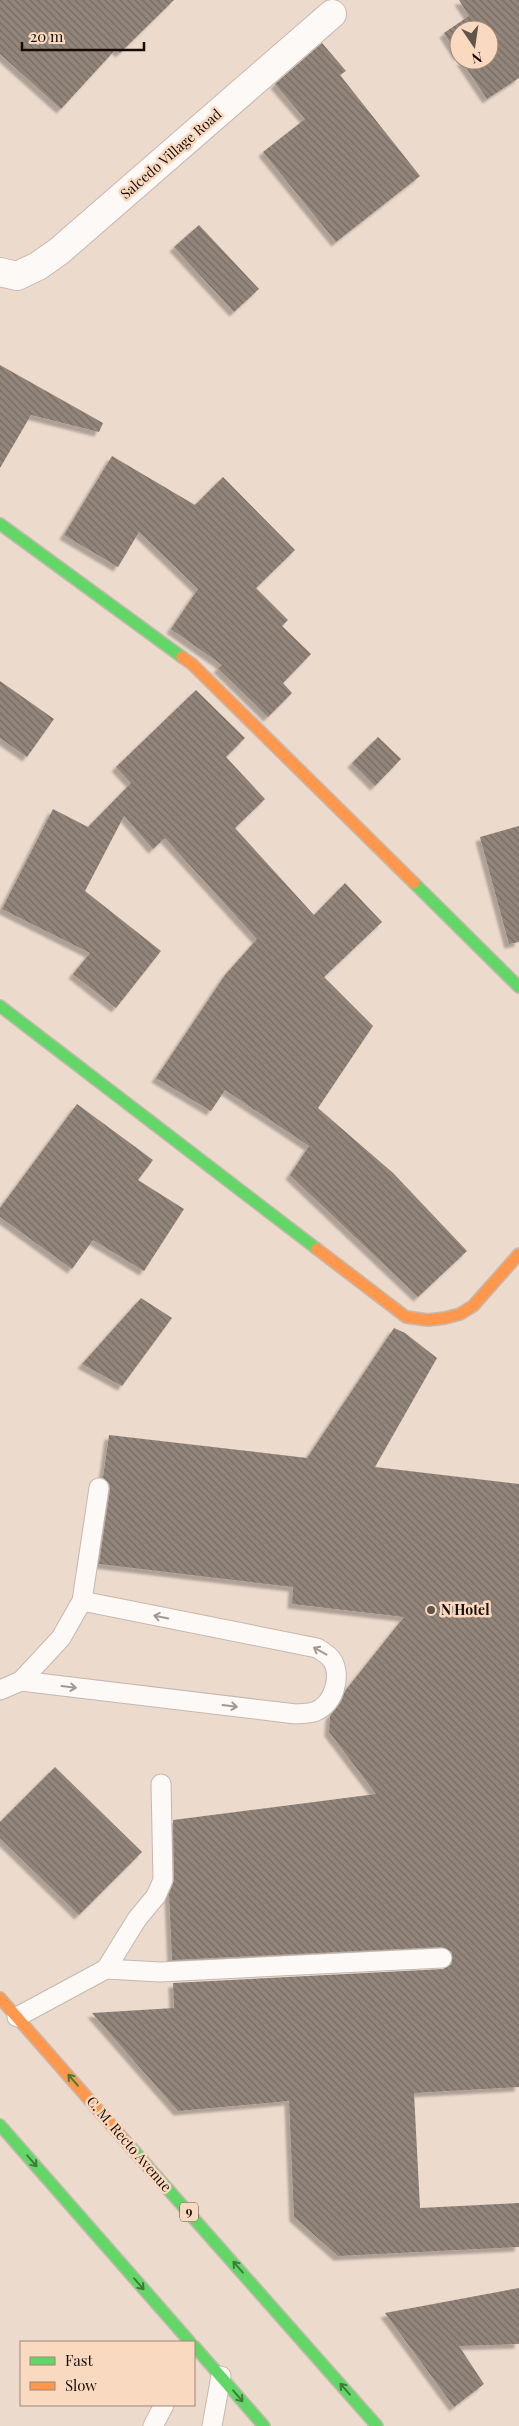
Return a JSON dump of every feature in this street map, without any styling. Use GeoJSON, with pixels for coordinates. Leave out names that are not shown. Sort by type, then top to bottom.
{"type":"FeatureCollection","features":[{"type":"Feature","properties":{"kind":"main road"},"geometry":{"type":"LineString","coordinates":[[0,524],[192,664],[519,987]]}},
{"type":"Feature","properties":{"kind":"main road"},"geometry":{"type":"LineString","coordinates":[[0,1006],[406,1317],[426,1321],[449,1319],[468,1311],[519,1254]]}},
{"type":"Feature","properties":{"kind":"main road","name":"C. M. Recto Avenue"},"geometry":{"type":"LineString","coordinates":[[0,1998],[378,2426]]}},
{"type":"Feature","properties":{"kind":"main road"},"geometry":{"type":"LineString","coordinates":[[1,2127],[186,2341]]}},
{"type":"Feature","properties":{"kind":"main road"},"geometry":{"type":"LineString","coordinates":[[195,2351],[264,2426]]}},
{"type":"Feature","properties":{"kind":"street","name":"Salcedo Village Road"},"geometry":{"type":"LineString","coordinates":[[0,272],[17,276],[38,266],[58,252],[332,14]]}},
{"type":"Feature","properties":{"kind":"lane"},"geometry":{"type":"LineString","coordinates":[[0,1690],[21,1682],[61,1638],[82,1601],[99,1488]]}},
{"type":"Feature","properties":{"kind":"lane"},"geometry":{"type":"LineString","coordinates":[[21,1682],[296,1714],[317,1711],[328,1702],[335,1687],[338,1672],[332,1658],[316,1648],[82,1601]]}},
{"type":"Feature","properties":{"kind":"lane"},"geometry":{"type":"LineString","coordinates":[[17,2016],[106,1969],[137,1919],[156,1896],[164,1880],[162,1784]]}},
{"type":"Feature","properties":{"kind":"lane"},"geometry":{"type":"LineString","coordinates":[[106,1969],[160,1972],[442,1958]]}},
{"type":"Feature","properties":{"kind":"lane"},"geometry":{"type":"LineString","coordinates":[[212,2426],[220,2376]]}},
{"type":"Feature","properties":{"kind":"lane"},"geometry":{"type":"LineString","coordinates":[[153,2426],[163,2406]]}},
{"type":"Feature","properties":{"kind":"building"},"geometry":{"type":"Polygon","coordinates":[[[0,0],[174,0],[120,53],[116,49],[61,109],[0,54],[0,0]]]}},
{"type":"Feature","properties":{"kind":"building"},"geometry":{"type":"Polygon","coordinates":[[[459,0],[519,0],[519,78],[487,99],[468,70],[499,70],[499,20],[463,20],[469,16],[459,0]]]}},
{"type":"Feature","properties":{"kind":"building"},"geometry":{"type":"Polygon","coordinates":[[[449,30],[449,41],[444,33],[449,30]]]}},
{"type":"Feature","properties":{"kind":"building"},"geometry":{"type":"Polygon","coordinates":[[[322,43],[346,71],[340,75],[420,176],[336,242],[263,152],[305,119],[275,84],[322,43]]]}},
{"type":"Feature","properties":{"kind":"building"},"geometry":{"type":"Polygon","coordinates":[[[199,225],[259,289],[234,312],[174,247],[199,225]]]}},
{"type":"Feature","properties":{"kind":"building"},"geometry":{"type":"Polygon","coordinates":[[[0,365],[103,423],[99,432],[31,415],[0,468],[0,365]]]}},
{"type":"Feature","properties":{"kind":"building"},"geometry":{"type":"Polygon","coordinates":[[[112,456],[195,505],[223,477],[295,550],[256,588],[288,620],[282,626],[311,654],[283,683],[292,693],[268,717],[218,668],[222,665],[171,629],[198,589],[139,532],[118,567],[64,535],[112,456]]]}},
{"type":"Feature","properties":{"kind":"building"},"geometry":{"type":"Polygon","coordinates":[[[0,681],[54,719],[27,757],[0,738],[0,681]]]}},
{"type":"Feature","properties":{"kind":"building"},"geometry":{"type":"Polygon","coordinates":[[[196,690],[245,738],[226,757],[265,799],[235,828],[314,915],[345,883],[382,922],[324,977],[373,1026],[318,1108],[393,1173],[467,1251],[418,1297],[290,1175],[309,1146],[225,1090],[211,1111],[156,1078],[225,975],[257,939],[165,838],[153,849],[124,816],[85,891],[161,951],[116,1008],[73,974],[90,953],[2,909],[53,809],[88,827],[131,783],[116,767],[196,690]]]}},
{"type":"Feature","properties":{"kind":"building"},"geometry":{"type":"Polygon","coordinates":[[[378,737],[401,759],[375,786],[352,763],[378,737]]]}},
{"type":"Feature","properties":{"kind":"building"},"geometry":{"type":"Polygon","coordinates":[[[519,826],[519,942],[509,944],[480,837],[519,826]]]}},
{"type":"Feature","properties":{"kind":"building"},"geometry":{"type":"Polygon","coordinates":[[[77,1104],[153,1160],[138,1180],[184,1209],[144,1271],[93,1240],[72,1269],[0,1217],[0,1208],[77,1104]]]}},
{"type":"Feature","properties":{"kind":"building"},"geometry":{"type":"Polygon","coordinates":[[[141,1298],[172,1318],[122,1386],[82,1364],[141,1298]]]}},
{"type":"Feature","properties":{"kind":"building"},"geometry":{"type":"Polygon","coordinates":[[[394,1328],[405,1333],[437,1358],[375,1467],[519,1484],[519,2087],[414,2093],[420,2208],[519,2203],[519,2247],[338,2256],[294,2217],[289,2101],[178,2111],[92,2013],[174,2008],[173,1983],[443,1969],[452,1964],[452,1952],[441,1947],[172,1960],[169,1894],[174,1880],[173,1820],[376,1794],[329,1732],[330,1716],[341,1702],[345,1691],[404,1617],[292,1604],[293,1587],[99,1564],[110,1490],[109,1483],[103,1478],[109,1435],[307,1458],[394,1328]]]}},
{"type":"Feature","properties":{"kind":"building"},"geometry":{"type":"Polygon","coordinates":[[[55,1767],[142,1852],[79,1915],[0,1838],[0,1822],[55,1767]]]}},
{"type":"Feature","properties":{"kind":"building"},"geometry":{"type":"Polygon","coordinates":[[[519,2288],[519,2344],[459,2346],[484,2384],[454,2407],[385,2313],[519,2288]]]}},
{"type":"Feature","properties":{"kind":"traffic: fast"},"geometry":{"type":"LineString","coordinates":[[0,524],[182,657]]}},
{"type":"Feature","properties":{"kind":"traffic: fast"},"geometry":{"type":"LineString","coordinates":[[414,883],[519,987]]}},
{"type":"Feature","properties":{"kind":"traffic: fast"},"geometry":{"type":"LineString","coordinates":[[0,1006],[317,1249]]}},
{"type":"Feature","properties":{"kind":"traffic: fast"},"geometry":{"type":"LineString","coordinates":[[0,2125],[189,2341]]}},
{"type":"Feature","properties":{"kind":"traffic: fast"},"geometry":{"type":"LineString","coordinates":[[128,2144],[377,2426]]}},
{"type":"Feature","properties":{"kind":"traffic: fast"},"geometry":{"type":"LineString","coordinates":[[195,2347],[264,2426]]}},
{"type":"Feature","properties":{"kind":"traffic: slow"},"geometry":{"type":"LineString","coordinates":[[182,657],[192,664],[414,883]]}},
{"type":"Feature","properties":{"kind":"traffic: slow"},"geometry":{"type":"LineString","coordinates":[[317,1249],[406,1317],[428,1320],[460,1314],[473,1306],[519,1254]]}},
{"type":"Feature","properties":{"kind":"traffic: slow"},"geometry":{"type":"LineString","coordinates":[[0,1998],[128,2144]]}},
{"type":"Feature","properties":{"kind":"place","name":"N Hotel"},"geometry":{"type":"Point","coordinates":[431,1610]}}]}
